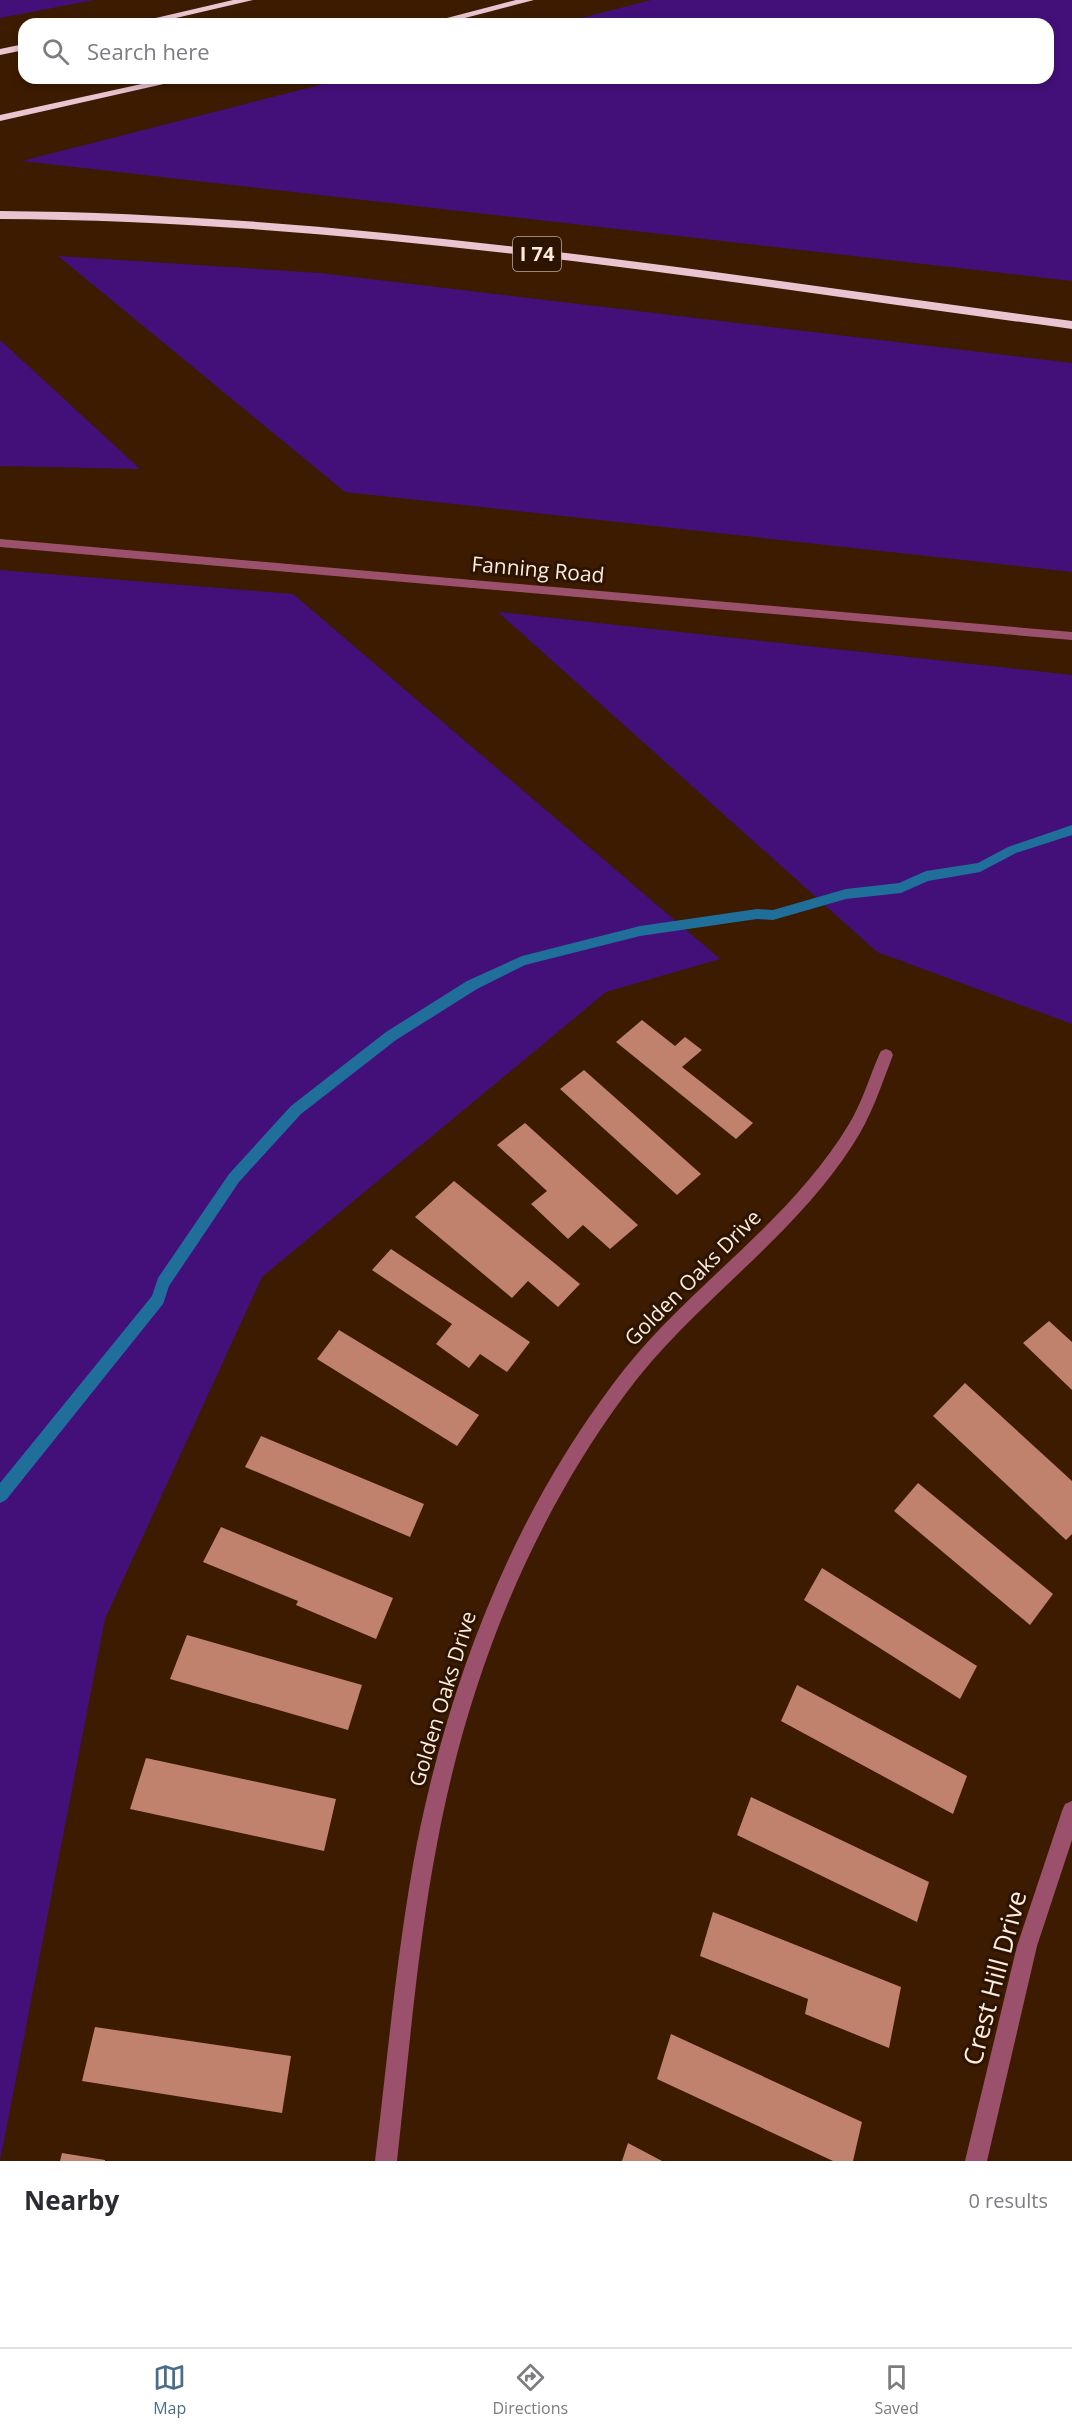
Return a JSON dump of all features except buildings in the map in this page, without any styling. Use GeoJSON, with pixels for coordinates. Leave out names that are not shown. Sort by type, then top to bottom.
{"type":"FeatureCollection","features":[{"type":"Feature","properties":{"kind":"highway"},"geometry":{"type":"LineString","coordinates":[[163,18],[248,0]]}},
{"type":"Feature","properties":{"kind":"highway"},"geometry":{"type":"LineString","coordinates":[[454,18],[529,0]]}},
{"type":"Feature","properties":{"kind":"highway"},"geometry":{"type":"LineString","coordinates":[[0,52],[18,48]]}},
{"type":"Feature","properties":{"kind":"highway"},"geometry":{"type":"LineString","coordinates":[[0,118],[156,84]]}},
{"type":"Feature","properties":{"kind":"highway","name":"I 74"},"geometry":{"type":"LineString","coordinates":[[0,215],[65,214],[227,221],[401,236],[1072,325]]}},
{"type":"Feature","properties":{"kind":"street","name":"Fanning Road"},"geometry":{"type":"LineString","coordinates":[[0,543],[1072,636]]}},
{"type":"Feature","properties":{"kind":"street","name":"Golden Oaks Drive"},"geometry":{"type":"LineString","coordinates":[[386,2161],[417,1917],[436,1803],[461,1704],[496,1604],[530,1530],[572,1455],[620,1387],[671,1326],[793,1210],[837,1154],[863,1114],[886,1055]]}},
{"type":"Feature","properties":{"kind":"street","name":"Crest Hill Drive"},"geometry":{"type":"LineString","coordinates":[[976,2161],[1027,1946],[1072,1811]]}},
{"type":"Feature","properties":{"kind":"shaded area"},"geometry":{"type":"Polygon","coordinates":[[[0,0],[94,0],[0,18],[0,0]]]}},
{"type":"Feature","properties":{"kind":"shaded area"},"geometry":{"type":"Polygon","coordinates":[[[651,0],[1072,0],[1072,281],[22,161],[324,84],[1054,84],[1054,18],[581,18],[651,0]]]}},
{"type":"Feature","properties":{"kind":"shaded area"},"geometry":{"type":"Polygon","coordinates":[[[58,256],[320,273],[1072,363],[1072,572],[345,492],[58,256]]]}},
{"type":"Feature","properties":{"kind":"shaded area"},"geometry":{"type":"Polygon","coordinates":[[[0,340],[140,469],[0,466],[0,340]]]}},
{"type":"Feature","properties":{"kind":"shaded area"},"geometry":{"type":"Polygon","coordinates":[[[0,570],[293,594],[720,959],[606,992],[262,1277],[105,1619],[0,2161],[0,570]]]}},
{"type":"Feature","properties":{"kind":"shaded area"},"geometry":{"type":"Polygon","coordinates":[[[498,612],[1072,675],[1072,1024],[877,952],[498,612]]]}},
{"type":"Feature","properties":{"kind":"waterway"},"geometry":{"type":"LineString","coordinates":[[0,1495],[158,1299],[163,1283],[234,1178],[296,1110],[391,1036],[472,985],[522,961],[640,931],[757,914],[773,915],[846,894],[901,888],[926,876],[980,867],[1012,850],[1072,830]]}}]}
